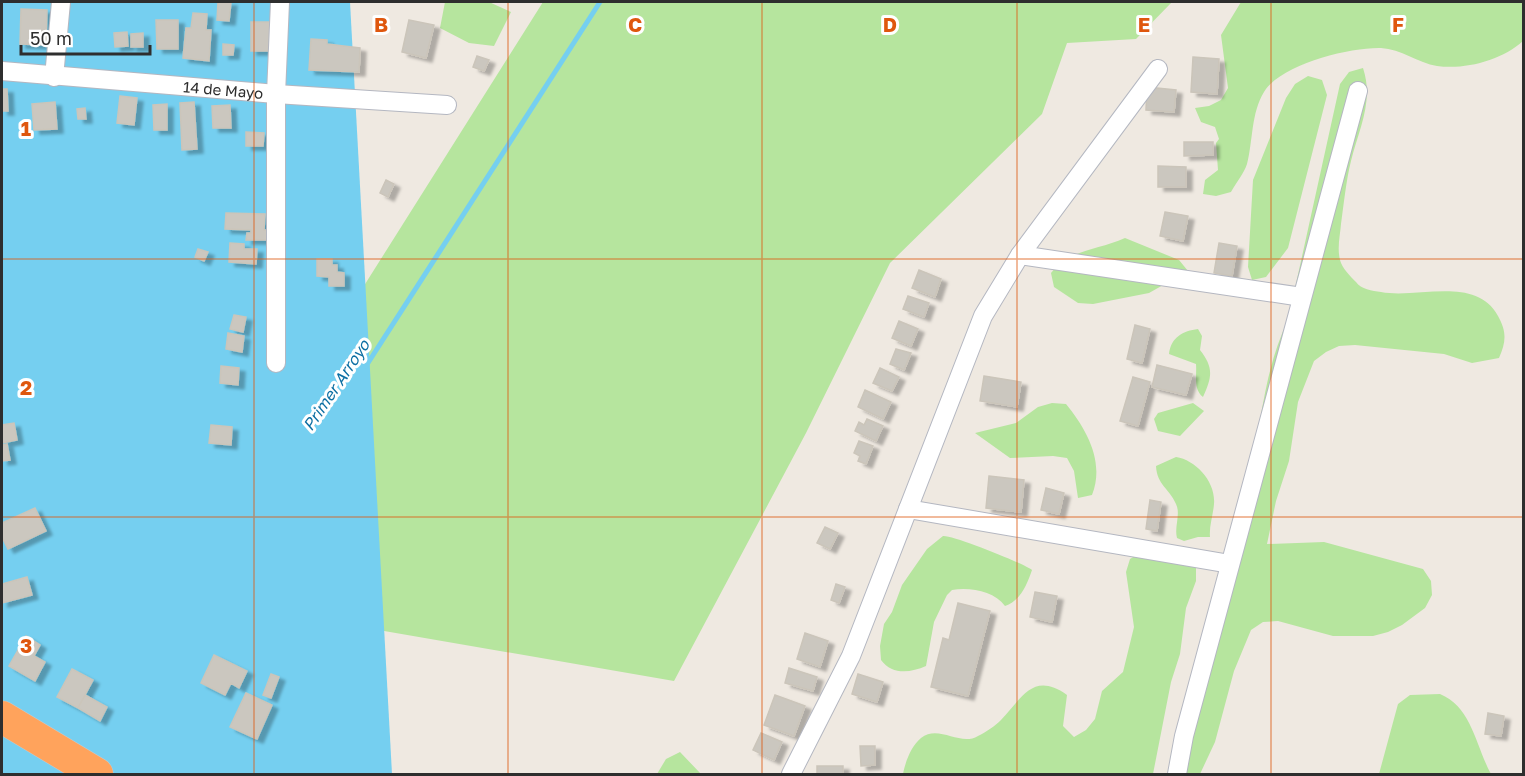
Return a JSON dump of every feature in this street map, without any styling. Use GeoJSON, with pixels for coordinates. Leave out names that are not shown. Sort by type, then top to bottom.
{"type":"FeatureCollection","features":[{"type":"Feature","properties":{"kind":"highway"},"geometry":{"type":"LineString","coordinates":[[2,717],[97,774]]}},
{"type":"Feature","properties":{"kind":"street"},"geometry":{"type":"LineString","coordinates":[[54,77],[61,2]]}},
{"type":"Feature","properties":{"kind":"street"},"geometry":{"type":"LineString","coordinates":[[276,363],[276,94],[280,2]]}},
{"type":"Feature","properties":{"kind":"street"},"geometry":{"type":"LineString","coordinates":[[791,774],[851,656],[983,316],[1020,255],[1158,69]]}},
{"type":"Feature","properties":{"kind":"street","name":"14 de Mayo"},"geometry":{"type":"LineString","coordinates":[[2,71],[276,94],[447,105]]}},
{"type":"Feature","properties":{"kind":"street"},"geometry":{"type":"LineString","coordinates":[[1177,774],[1184,736],[1358,91]]}},
{"type":"Feature","properties":{"kind":"street"},"geometry":{"type":"LineString","coordinates":[[1020,255],[1302,297]]}},
{"type":"Feature","properties":{"kind":"street"},"geometry":{"type":"LineString","coordinates":[[908,509],[1230,564]]}},
{"type":"Feature","properties":{"kind":"green space"},"geometry":{"type":"Polygon","coordinates":[[[445,2],[489,2],[511,12],[494,46],[469,43],[440,28],[445,2]]]}},
{"type":"Feature","properties":{"kind":"green space"},"geometry":{"type":"Polygon","coordinates":[[[543,2],[1172,2],[1136,39],[1067,43],[1042,114],[890,263],[806,433],[674,681],[246,607],[338,327],[543,2]]]}},
{"type":"Feature","properties":{"kind":"green space"},"geometry":{"type":"Polygon","coordinates":[[[1241,2],[1523,2],[1523,41],[1505,53],[1471,65],[1437,66],[1396,51],[1368,48],[1317,59],[1285,73],[1273,82],[1260,100],[1254,118],[1247,164],[1231,192],[1216,196],[1203,194],[1205,180],[1218,170],[1216,143],[1219,139],[1215,127],[1201,122],[1195,108],[1209,106],[1221,100],[1228,88],[1221,35],[1241,2]]]}},
{"type":"Feature","properties":{"kind":"green space"},"geometry":{"type":"Polygon","coordinates":[[[1363,68],[1366,80],[1366,103],[1345,192],[1339,246],[1342,266],[1358,284],[1370,290],[1396,293],[1445,291],[1476,296],[1488,303],[1498,316],[1504,332],[1503,347],[1499,358],[1472,363],[1444,354],[1355,345],[1339,346],[1314,361],[1298,402],[1289,461],[1276,501],[1267,544],[1324,542],[1423,569],[1431,581],[1432,595],[1425,608],[1402,625],[1373,636],[1333,636],[1278,621],[1263,622],[1251,630],[1234,671],[1215,742],[1200,774],[1178,774],[1242,515],[1268,378],[1288,320],[1340,84],[1349,72],[1363,68]]]}},
{"type":"Feature","properties":{"kind":"green space"},"geometry":{"type":"Polygon","coordinates":[[[1308,76],[1322,80],[1327,95],[1288,248],[1266,277],[1252,280],[1248,267],[1253,180],[1286,98],[1295,84],[1308,76]]]}},
{"type":"Feature","properties":{"kind":"green space"},"geometry":{"type":"Polygon","coordinates":[[[1125,238],[1179,260],[1188,271],[1149,293],[1093,304],[1078,303],[1054,287],[1051,273],[1067,259],[1125,238]]]}},
{"type":"Feature","properties":{"kind":"green space"},"geometry":{"type":"Polygon","coordinates":[[[1198,329],[1202,336],[1200,350],[1208,362],[1210,373],[1203,397],[1197,386],[1196,364],[1169,354],[1175,339],[1187,331],[1198,329]]]}},
{"type":"Feature","properties":{"kind":"green space"},"geometry":{"type":"Polygon","coordinates":[[[1052,403],[1066,404],[1081,425],[1092,447],[1096,471],[1092,495],[1078,498],[1074,471],[1067,458],[1053,456],[1010,458],[975,433],[1016,423],[1038,407],[1052,403]]]}},
{"type":"Feature","properties":{"kind":"green space"},"geometry":{"type":"Polygon","coordinates":[[[1193,403],[1204,411],[1180,436],[1158,431],[1154,419],[1158,413],[1193,403]]]}},
{"type":"Feature","properties":{"kind":"green space"},"geometry":{"type":"Polygon","coordinates":[[[1176,457],[1197,467],[1212,488],[1214,504],[1210,537],[1198,537],[1184,541],[1177,538],[1177,508],[1159,478],[1156,466],[1176,457]]]}},
{"type":"Feature","properties":{"kind":"green space"},"geometry":{"type":"Polygon","coordinates":[[[943,536],[1017,562],[1032,570],[1030,576],[1019,596],[1005,606],[995,597],[981,591],[952,590],[947,595],[934,622],[926,666],[908,671],[890,668],[881,660],[880,646],[884,624],[892,612],[902,585],[927,549],[943,536]]]}},
{"type":"Feature","properties":{"kind":"green space"},"geometry":{"type":"Polygon","coordinates":[[[1143,551],[1196,566],[1196,581],[1186,608],[1180,654],[1171,682],[1153,774],[903,774],[914,745],[921,738],[935,733],[964,739],[978,736],[1001,720],[1029,690],[1037,687],[1055,688],[1067,695],[1063,726],[1074,737],[1086,730],[1095,719],[1102,691],[1123,672],[1134,627],[1126,572],[1130,559],[1143,551]]]}},
{"type":"Feature","properties":{"kind":"green space"},"geometry":{"type":"Polygon","coordinates":[[[1440,694],[1451,700],[1466,718],[1491,774],[1379,774],[1398,704],[1410,695],[1440,694]]]}},
{"type":"Feature","properties":{"kind":"green space"},"geometry":{"type":"Polygon","coordinates":[[[680,752],[701,774],[657,774],[666,759],[680,752]]]}},
{"type":"Feature","properties":{"kind":"water"},"geometry":{"type":"Polygon","coordinates":[[[2,2],[350,2],[392,774],[2,774],[2,2]]]}},
{"type":"Feature","properties":{"kind":"building"},"geometry":{"type":"Polygon","coordinates":[[[218,2],[231,2],[229,21],[217,20],[218,2]]]}},
{"type":"Feature","properties":{"kind":"building"},"geometry":{"type":"Polygon","coordinates":[[[21,9],[47,10],[46,45],[20,44],[21,9]]]}},
{"type":"Feature","properties":{"kind":"building"},"geometry":{"type":"Polygon","coordinates":[[[193,13],[207,14],[206,30],[211,30],[209,61],[183,58],[186,28],[191,28],[193,13]]]}},
{"type":"Feature","properties":{"kind":"building"},"geometry":{"type":"Polygon","coordinates":[[[156,20],[178,20],[178,49],[157,49],[156,20]]]}},
{"type":"Feature","properties":{"kind":"building"},"geometry":{"type":"Polygon","coordinates":[[[409,20],[434,25],[426,58],[402,52],[409,20]]]}},
{"type":"Feature","properties":{"kind":"building"},"geometry":{"type":"Polygon","coordinates":[[[251,22],[270,22],[270,51],[251,51],[251,22]]]}},
{"type":"Feature","properties":{"kind":"building"},"geometry":{"type":"Polygon","coordinates":[[[127,32],[128,46],[115,47],[114,33],[127,32]]]}},
{"type":"Feature","properties":{"kind":"building"},"geometry":{"type":"Polygon","coordinates":[[[143,33],[143,47],[131,47],[131,34],[143,33]]]}},
{"type":"Feature","properties":{"kind":"building"},"geometry":{"type":"Polygon","coordinates":[[[311,39],[327,40],[327,44],[360,48],[359,72],[309,70],[311,39]]]}},
{"type":"Feature","properties":{"kind":"building"},"geometry":{"type":"Polygon","coordinates":[[[223,44],[234,45],[233,55],[223,55],[223,44]]]}},
{"type":"Feature","properties":{"kind":"building"},"geometry":{"type":"Polygon","coordinates":[[[477,56],[489,60],[484,71],[473,67],[477,56]]]}},
{"type":"Feature","properties":{"kind":"building"},"geometry":{"type":"Polygon","coordinates":[[[1193,57],[1219,59],[1217,94],[1191,92],[1193,57]]]}},
{"type":"Feature","properties":{"kind":"building"},"geometry":{"type":"Polygon","coordinates":[[[1147,87],[1176,90],[1174,112],[1146,110],[1147,87]]]}},
{"type":"Feature","properties":{"kind":"building"},"geometry":{"type":"Polygon","coordinates":[[[2,89],[7,89],[8,111],[2,111],[2,89]]]}},
{"type":"Feature","properties":{"kind":"building"},"geometry":{"type":"Polygon","coordinates":[[[120,96],[137,98],[134,125],[117,123],[120,96]]]}},
{"type":"Feature","properties":{"kind":"building"},"geometry":{"type":"Polygon","coordinates":[[[55,102],[57,129],[34,130],[32,104],[55,102]]]}},
{"type":"Feature","properties":{"kind":"building"},"geometry":{"type":"Polygon","coordinates":[[[194,102],[197,149],[182,150],[180,103],[194,102]]]}},
{"type":"Feature","properties":{"kind":"building"},"geometry":{"type":"Polygon","coordinates":[[[167,104],[167,130],[154,130],[153,105],[167,104]]]}},
{"type":"Feature","properties":{"kind":"building"},"geometry":{"type":"Polygon","coordinates":[[[230,105],[231,128],[213,128],[212,106],[230,105]]]}},
{"type":"Feature","properties":{"kind":"building"},"geometry":{"type":"Polygon","coordinates":[[[85,108],[86,119],[78,119],[77,109],[85,108]]]}},
{"type":"Feature","properties":{"kind":"building"},"geometry":{"type":"Polygon","coordinates":[[[246,132],[264,133],[263,146],[246,146],[246,132]]]}},
{"type":"Feature","properties":{"kind":"building"},"geometry":{"type":"Polygon","coordinates":[[[1184,142],[1213,142],[1213,155],[1184,156],[1184,142]]]}},
{"type":"Feature","properties":{"kind":"building"},"geometry":{"type":"Polygon","coordinates":[[[1158,166],[1186,167],[1186,187],[1158,187],[1158,166]]]}},
{"type":"Feature","properties":{"kind":"building"},"geometry":{"type":"Polygon","coordinates":[[[386,180],[394,184],[388,197],[380,193],[386,180]]]}},
{"type":"Feature","properties":{"kind":"building"},"geometry":{"type":"Polygon","coordinates":[[[1165,212],[1188,216],[1183,241],[1160,236],[1165,212]]]}},
{"type":"Feature","properties":{"kind":"building"},"geometry":{"type":"Polygon","coordinates":[[[226,213],[265,214],[264,230],[268,230],[268,240],[246,240],[247,233],[251,233],[251,230],[225,229],[226,213]]]}},
{"type":"Feature","properties":{"kind":"building"},"geometry":{"type":"Polygon","coordinates":[[[230,243],[244,244],[244,249],[257,249],[256,264],[229,262],[230,243]]]}},
{"type":"Feature","properties":{"kind":"building"},"geometry":{"type":"Polygon","coordinates":[[[1219,243],[1237,246],[1232,276],[1214,273],[1219,243]]]}},
{"type":"Feature","properties":{"kind":"building"},"geometry":{"type":"Polygon","coordinates":[[[198,249],[208,252],[204,261],[195,257],[198,249]]]}},
{"type":"Feature","properties":{"kind":"building"},"geometry":{"type":"Polygon","coordinates":[[[317,259],[332,259],[332,265],[337,265],[337,272],[344,273],[344,286],[329,286],[329,277],[317,276],[317,259]]]}},
{"type":"Feature","properties":{"kind":"building"},"geometry":{"type":"Polygon","coordinates":[[[919,270],[941,279],[935,297],[912,288],[919,270]]]}},
{"type":"Feature","properties":{"kind":"building"},"geometry":{"type":"Polygon","coordinates":[[[908,296],[929,303],[924,317],[903,309],[908,296]]]}},
{"type":"Feature","properties":{"kind":"building"},"geometry":{"type":"Polygon","coordinates":[[[234,315],[246,317],[243,332],[230,329],[234,315]]]}},
{"type":"Feature","properties":{"kind":"building"},"geometry":{"type":"Polygon","coordinates":[[[899,321],[918,329],[911,346],[892,338],[899,321]]]}},
{"type":"Feature","properties":{"kind":"building"},"geometry":{"type":"Polygon","coordinates":[[[1135,325],[1150,329],[1142,363],[1127,359],[1135,325]]]}},
{"type":"Feature","properties":{"kind":"building"},"geometry":{"type":"Polygon","coordinates":[[[228,333],[244,336],[242,352],[226,349],[228,333]]]}},
{"type":"Feature","properties":{"kind":"building"},"geometry":{"type":"Polygon","coordinates":[[[896,349],[911,353],[904,370],[890,364],[896,349]]]}},
{"type":"Feature","properties":{"kind":"building"},"geometry":{"type":"Polygon","coordinates":[[[1157,365],[1192,374],[1186,395],[1152,387],[1157,365]]]}},
{"type":"Feature","properties":{"kind":"building"},"geometry":{"type":"Polygon","coordinates":[[[221,366],[239,368],[238,385],[220,383],[221,366]]]}},
{"type":"Feature","properties":{"kind":"building"},"geometry":{"type":"Polygon","coordinates":[[[880,368],[899,377],[892,391],[873,383],[880,368]]]}},
{"type":"Feature","properties":{"kind":"building"},"geometry":{"type":"Polygon","coordinates":[[[984,376],[1021,382],[1017,407],[980,401],[984,376]]]}},
{"type":"Feature","properties":{"kind":"building"},"geometry":{"type":"Polygon","coordinates":[[[1133,377],[1150,382],[1138,426],[1120,421],[1133,377]]]}},
{"type":"Feature","properties":{"kind":"building"},"geometry":{"type":"Polygon","coordinates":[[[865,390],[891,402],[883,419],[858,407],[865,390]]]}},
{"type":"Feature","properties":{"kind":"building"},"geometry":{"type":"Polygon","coordinates":[[[867,419],[883,426],[876,441],[855,431],[859,422],[864,425],[867,419]]]}},
{"type":"Feature","properties":{"kind":"building"},"geometry":{"type":"Polygon","coordinates":[[[14,423],[17,440],[2,443],[2,425],[14,423]]]}},
{"type":"Feature","properties":{"kind":"building"},"geometry":{"type":"Polygon","coordinates":[[[211,425],[232,427],[231,445],[209,443],[211,425]]]}},
{"type":"Feature","properties":{"kind":"building"},"geometry":{"type":"Polygon","coordinates":[[[859,441],[873,446],[866,464],[858,461],[860,456],[854,453],[859,441]]]}},
{"type":"Feature","properties":{"kind":"building"},"geometry":{"type":"Polygon","coordinates":[[[7,444],[10,460],[2,461],[2,445],[7,444]]]}},
{"type":"Feature","properties":{"kind":"building"},"geometry":{"type":"Polygon","coordinates":[[[989,476],[1024,480],[1021,512],[986,508],[989,476]]]}},
{"type":"Feature","properties":{"kind":"building"},"geometry":{"type":"Polygon","coordinates":[[[1046,488],[1064,493],[1059,514],[1041,510],[1046,488]]]}},
{"type":"Feature","properties":{"kind":"building"},"geometry":{"type":"Polygon","coordinates":[[[1150,500],[1161,502],[1157,531],[1146,529],[1150,500]]]}},
{"type":"Feature","properties":{"kind":"building"},"geometry":{"type":"Polygon","coordinates":[[[35,508],[46,531],[8,549],[2,537],[2,523],[35,508]]]}},
{"type":"Feature","properties":{"kind":"building"},"geometry":{"type":"Polygon","coordinates":[[[825,527],[838,533],[830,549],[817,543],[825,527]]]}},
{"type":"Feature","properties":{"kind":"building"},"geometry":{"type":"Polygon","coordinates":[[[27,577],[32,595],[2,603],[2,584],[27,577]]]}},
{"type":"Feature","properties":{"kind":"building"},"geometry":{"type":"Polygon","coordinates":[[[836,584],[845,587],[839,603],[831,600],[836,584]]]}},
{"type":"Feature","properties":{"kind":"building"},"geometry":{"type":"Polygon","coordinates":[[[1035,592],[1057,596],[1052,622],[1030,617],[1035,592]]]}},
{"type":"Feature","properties":{"kind":"building"},"geometry":{"type":"Polygon","coordinates":[[[958,603],[990,611],[968,696],[931,687],[943,638],[949,640],[958,603]]]}},
{"type":"Feature","properties":{"kind":"building"},"geometry":{"type":"Polygon","coordinates":[[[805,633],[828,641],[820,667],[797,659],[805,633]]]}},
{"type":"Feature","properties":{"kind":"building"},"geometry":{"type":"Polygon","coordinates":[[[26,636],[40,645],[34,656],[45,662],[35,681],[9,666],[26,636]]]}},
{"type":"Feature","properties":{"kind":"building"},"geometry":{"type":"Polygon","coordinates":[[[214,655],[247,671],[239,688],[231,683],[225,695],[201,683],[214,655]]]}},
{"type":"Feature","properties":{"kind":"building"},"geometry":{"type":"Polygon","coordinates":[[[789,668],[817,677],[813,691],[785,683],[789,668]]]}},
{"type":"Feature","properties":{"kind":"building"},"geometry":{"type":"Polygon","coordinates":[[[72,669],[93,680],[78,708],[57,697],[72,669]]]}},
{"type":"Feature","properties":{"kind":"building"},"geometry":{"type":"Polygon","coordinates":[[[271,674],[279,677],[271,698],[263,695],[271,674]]]}},
{"type":"Feature","properties":{"kind":"building"},"geometry":{"type":"Polygon","coordinates":[[[858,674],[883,682],[877,702],[852,694],[858,674]]]}},
{"type":"Feature","properties":{"kind":"building"},"geometry":{"type":"Polygon","coordinates":[[[246,693],[272,705],[257,739],[230,727],[246,693]]]}},
{"type":"Feature","properties":{"kind":"building"},"geometry":{"type":"Polygon","coordinates":[[[85,695],[107,707],[100,721],[78,708],[85,695]]]}},
{"type":"Feature","properties":{"kind":"building"},"geometry":{"type":"Polygon","coordinates":[[[775,695],[805,706],[794,736],[764,725],[775,695]]]}},
{"type":"Feature","properties":{"kind":"building"},"geometry":{"type":"Polygon","coordinates":[[[1488,713],[1504,716],[1501,736],[1485,734],[1488,713]]]}},
{"type":"Feature","properties":{"kind":"building"},"geometry":{"type":"Polygon","coordinates":[[[761,733],[782,742],[774,760],[753,750],[761,733]]]}},
{"type":"Feature","properties":{"kind":"building"},"geometry":{"type":"Polygon","coordinates":[[[860,746],[875,746],[875,765],[861,766],[860,746]]]}},
{"type":"Feature","properties":{"kind":"building"},"geometry":{"type":"Polygon","coordinates":[[[817,766],[843,766],[843,774],[817,774],[817,766]]]}},
{"type":"Feature","properties":{"kind":"waterway","name":"Primer Arroyo"},"geometry":{"type":"LineString","coordinates":[[366,366],[600,2]]}}]}
